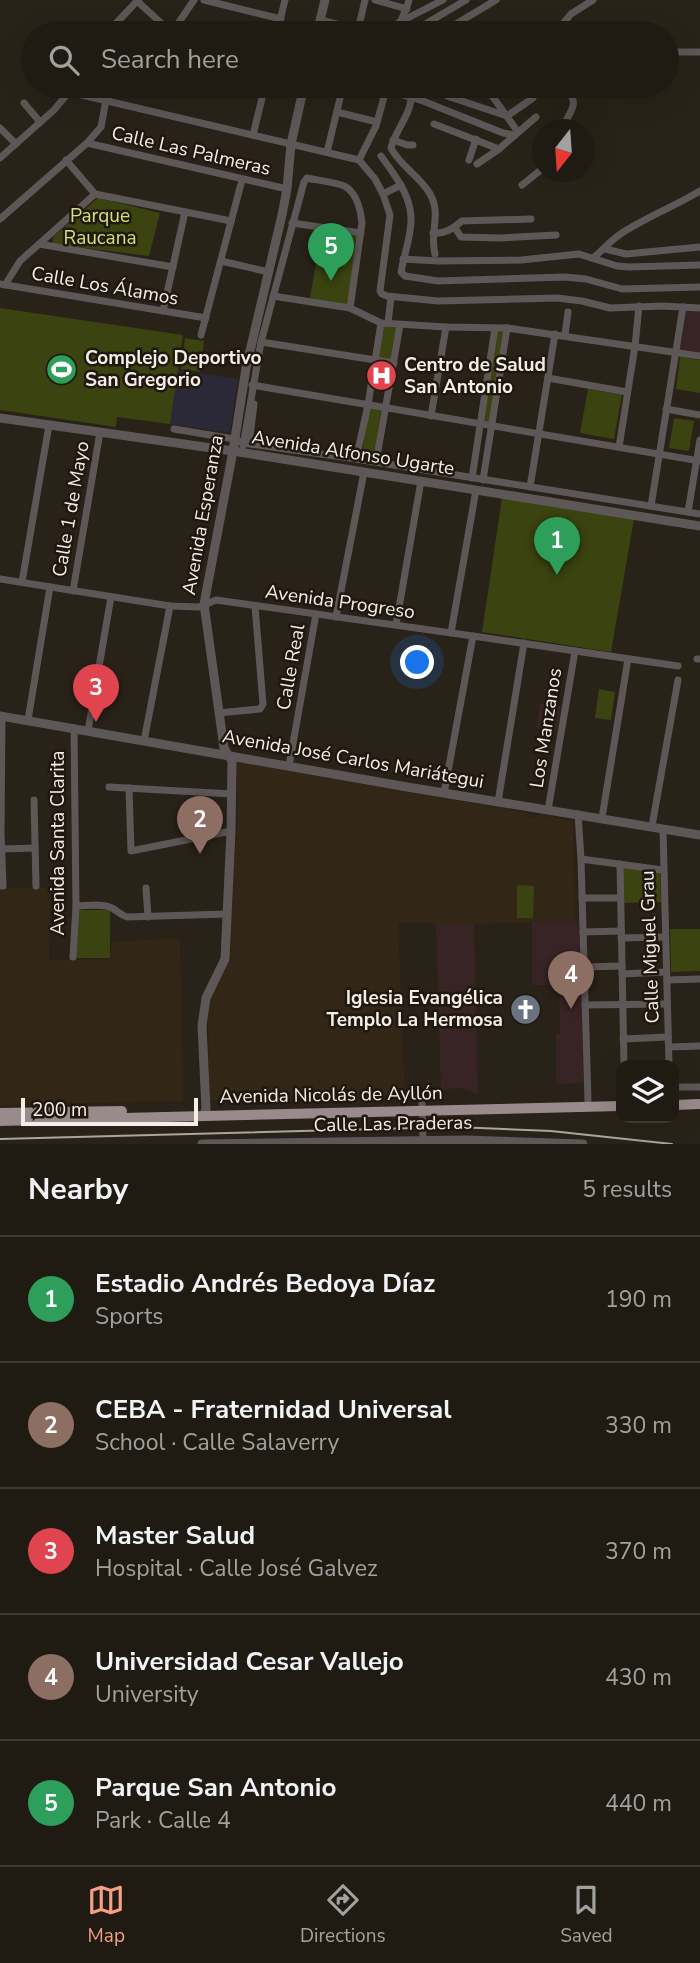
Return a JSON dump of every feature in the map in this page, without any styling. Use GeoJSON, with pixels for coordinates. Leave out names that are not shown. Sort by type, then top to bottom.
{"type":"FeatureCollection","features":[{"type":"Feature","properties":{"kind":"main road"},"geometry":{"type":"LineString","coordinates":[[679,1099],[700,1098]]}},
{"type":"Feature","properties":{"kind":"main road","name":"Avenida Nicolás de Ayllón"},"geometry":{"type":"LineString","coordinates":[[0,1113],[288,1111],[616,1101]]}},
{"type":"Feature","properties":{"kind":"main road"},"geometry":{"type":"LineString","coordinates":[[679,1105],[700,1104]]}},
{"type":"Feature","properties":{"kind":"main road","name":"Avenida Nicolás de Ayllón"},"geometry":{"type":"LineString","coordinates":[[422,1107],[616,1106]]}},
{"type":"Feature","properties":{"kind":"main road","name":"Avenida Nicolás de Ayllón"},"geometry":{"type":"LineString","coordinates":[[0,1121],[205,1112]]}},
{"type":"Feature","properties":{"kind":"street"},"geometry":{"type":"LineString","coordinates":[[118,21],[138,0],[160,21]]}},
{"type":"Feature","properties":{"kind":"street"},"geometry":{"type":"LineString","coordinates":[[179,21],[194,0]]}},
{"type":"Feature","properties":{"kind":"street"},"geometry":{"type":"LineString","coordinates":[[204,0],[240,4],[281,19],[285,0]]}},
{"type":"Feature","properties":{"kind":"street"},"geometry":{"type":"LineString","coordinates":[[324,21],[320,20],[325,0]]}},
{"type":"Feature","properties":{"kind":"street"},"geometry":{"type":"LineString","coordinates":[[360,21],[365,0]]}},
{"type":"Feature","properties":{"kind":"street"},"geometry":{"type":"LineString","coordinates":[[375,0],[408,4],[399,21]]}},
{"type":"Feature","properties":{"kind":"street"},"geometry":{"type":"LineString","coordinates":[[402,21],[443,0]]}},
{"type":"Feature","properties":{"kind":"street"},"geometry":{"type":"LineString","coordinates":[[430,21],[466,0]]}},
{"type":"Feature","properties":{"kind":"street"},"geometry":{"type":"LineString","coordinates":[[461,21],[496,0]]}},
{"type":"Feature","properties":{"kind":"street"},"geometry":{"type":"LineString","coordinates":[[565,21],[593,0]]}},
{"type":"Feature","properties":{"kind":"street"},"geometry":{"type":"LineString","coordinates":[[679,52],[700,52]]}},
{"type":"Feature","properties":{"kind":"street"},"geometry":{"type":"LineString","coordinates":[[0,159],[54,110],[62,98]]}},
{"type":"Feature","properties":{"kind":"street"},"geometry":{"type":"LineString","coordinates":[[99,98],[359,160],[375,179],[390,215],[380,291],[382,294],[438,301],[557,298],[610,308],[700,308]]}},
{"type":"Feature","properties":{"kind":"street"},"geometry":{"type":"LineString","coordinates":[[253,135],[262,98]]}},
{"type":"Feature","properties":{"kind":"street","name":"Avenida Esperanza"},"geometry":{"type":"LineString","coordinates":[[205,1112],[202,1026],[206,998],[225,959],[232,831],[232,761],[224,748],[204,604],[238,446],[246,369],[287,189],[291,144],[301,98]]}},
{"type":"Feature","properties":{"kind":"street"},"geometry":{"type":"LineString","coordinates":[[327,152],[340,98]]}},
{"type":"Feature","properties":{"kind":"street"},"geometry":{"type":"LineString","coordinates":[[359,160],[377,122],[383,98]]}},
{"type":"Feature","properties":{"kind":"street"},"geometry":{"type":"LineString","coordinates":[[411,98],[409,110],[391,148],[430,194],[436,219],[431,241],[435,254]]}},
{"type":"Feature","properties":{"kind":"street"},"geometry":{"type":"LineString","coordinates":[[414,98],[497,131],[516,134]]}},
{"type":"Feature","properties":{"kind":"street"},"geometry":{"type":"LineString","coordinates":[[453,98],[507,116]]}},
{"type":"Feature","properties":{"kind":"street"},"geometry":{"type":"LineString","coordinates":[[494,98],[516,134]]}},
{"type":"Feature","properties":{"kind":"street"},"geometry":{"type":"LineString","coordinates":[[507,116],[533,98]]}},
{"type":"Feature","properties":{"kind":"street"},"geometry":{"type":"LineString","coordinates":[[566,119],[574,108],[573,98]]}},
{"type":"Feature","properties":{"kind":"street"},"geometry":{"type":"LineString","coordinates":[[0,219],[87,143],[103,124],[106,100]]}},
{"type":"Feature","properties":{"kind":"street"},"geometry":{"type":"LineString","coordinates":[[24,103],[40,122]]}},
{"type":"Feature","properties":{"kind":"street"},"geometry":{"type":"LineString","coordinates":[[337,112],[377,122]]}},
{"type":"Feature","properties":{"kind":"street"},"geometry":{"type":"LineString","coordinates":[[477,164],[536,117]]}},
{"type":"Feature","properties":{"kind":"street"},"geometry":{"type":"LineString","coordinates":[[434,124],[499,149]]}},
{"type":"Feature","properties":{"kind":"street"},"geometry":{"type":"LineString","coordinates":[[0,128],[16,144]]}},
{"type":"Feature","properties":{"kind":"street"},"geometry":{"type":"LineString","coordinates":[[469,160],[476,139]]}},
{"type":"Feature","properties":{"kind":"street"},"geometry":{"type":"LineString","coordinates":[[393,141],[413,145]]}},
{"type":"Feature","properties":{"kind":"street","name":"Calle Las Palmeras"},"geometry":{"type":"LineString","coordinates":[[87,143],[287,189]]}},
{"type":"Feature","properties":{"kind":"street"},"geometry":{"type":"LineString","coordinates":[[381,156],[401,184],[411,216],[402,275],[438,281],[565,276],[622,289],[700,287]]}},
{"type":"Feature","properties":{"kind":"street"},"geometry":{"type":"LineString","coordinates":[[66,160],[95,194],[231,221]]}},
{"type":"Feature","properties":{"kind":"street"},"geometry":{"type":"LineString","coordinates":[[522,185],[532,177]]}},
{"type":"Feature","properties":{"kind":"street"},"geometry":{"type":"LineString","coordinates":[[279,448],[251,439],[255,386],[261,342],[292,223],[307,178],[346,187],[356,200],[361,213],[361,233],[350,308]]}},
{"type":"Feature","properties":{"kind":"street"},"geometry":{"type":"LineString","coordinates":[[201,335],[242,180]]}},
{"type":"Feature","properties":{"kind":"street"},"geometry":{"type":"LineString","coordinates":[[383,194],[401,184]]}},
{"type":"Feature","properties":{"kind":"street"},"geometry":{"type":"LineString","coordinates":[[593,258],[622,233],[700,191]]}},
{"type":"Feature","properties":{"kind":"street"},"geometry":{"type":"LineString","coordinates":[[3,284],[20,261],[95,194]]}},
{"type":"Feature","properties":{"kind":"street"},"geometry":{"type":"LineString","coordinates":[[163,312],[184,212]]}},
{"type":"Feature","properties":{"kind":"street"},"geometry":{"type":"LineString","coordinates":[[433,233],[455,228],[462,221],[530,219]]}},
{"type":"Feature","properties":{"kind":"street"},"geometry":{"type":"LineString","coordinates":[[292,223],[361,233]]}},
{"type":"Feature","properties":{"kind":"street"},"geometry":{"type":"LineString","coordinates":[[455,228],[461,237],[556,235]]}},
{"type":"Feature","properties":{"kind":"street"},"geometry":{"type":"LineString","coordinates":[[39,244],[173,267]]}},
{"type":"Feature","properties":{"kind":"street"},"geometry":{"type":"LineString","coordinates":[[605,249],[626,254],[700,247]]}},
{"type":"Feature","properties":{"kind":"street"},"geometry":{"type":"LineString","coordinates":[[403,259],[521,260],[579,254],[617,266],[700,265]]}},
{"type":"Feature","properties":{"kind":"street"},"geometry":{"type":"LineString","coordinates":[[221,261],[269,272]]}},
{"type":"Feature","properties":{"kind":"street","name":"Calle Los Álamos"},"geometry":{"type":"LineString","coordinates":[[3,284],[206,318]]}},
{"type":"Feature","properties":{"kind":"street"},"geometry":{"type":"LineString","coordinates":[[273,296],[350,308],[384,323],[507,328],[700,356]]}},
{"type":"Feature","properties":{"kind":"street"},"geometry":{"type":"LineString","coordinates":[[356,459],[391,296]]}},
{"type":"Feature","properties":{"kind":"street"},"geometry":{"type":"LineString","coordinates":[[619,447],[639,306]]}},
{"type":"Feature","properties":{"kind":"street"},"geometry":{"type":"LineString","coordinates":[[651,506],[683,307]]}},
{"type":"Feature","properties":{"kind":"street"},"geometry":{"type":"LineString","coordinates":[[565,335],[568,312]]}},
{"type":"Feature","properties":{"kind":"street"},"geometry":{"type":"LineString","coordinates":[[376,463],[400,325]]}},
{"type":"Feature","properties":{"kind":"street"},"geometry":{"type":"LineString","coordinates":[[431,415],[446,327]]}},
{"type":"Feature","properties":{"kind":"street"},"geometry":{"type":"LineString","coordinates":[[472,478],[495,328]]}},
{"type":"Feature","properties":{"kind":"street"},"geometry":{"type":"LineString","coordinates":[[483,480],[507,328]]}},
{"type":"Feature","properties":{"kind":"street"},"geometry":{"type":"LineString","coordinates":[[530,487],[555,334]]}},
{"type":"Feature","properties":{"kind":"street"},"geometry":{"type":"LineString","coordinates":[[261,342],[394,363]]}},
{"type":"Feature","properties":{"kind":"street"},"geometry":{"type":"LineString","coordinates":[[548,378],[627,392]]}},
{"type":"Feature","properties":{"kind":"street"},"geometry":{"type":"LineString","coordinates":[[174,429],[238,446],[255,386]]}},
{"type":"Feature","properties":{"kind":"street"},"geometry":{"type":"LineString","coordinates":[[255,386],[698,461]]}},
{"type":"Feature","properties":{"kind":"street"},"geometry":{"type":"LineString","coordinates":[[666,408],[700,415]]}},
{"type":"Feature","properties":{"kind":"street","name":"Avenida Alfonso Ugarte"},"geometry":{"type":"LineString","coordinates":[[0,418],[100,432],[279,448],[700,514]]}},
{"type":"Feature","properties":{"kind":"street"},"geometry":{"type":"LineString","coordinates":[[22,582],[49,425]]}},
{"type":"Feature","properties":{"kind":"street","name":"Calle 1 de Mayo"},"geometry":{"type":"LineString","coordinates":[[73,591],[100,432]]}},
{"type":"Feature","properties":{"kind":"street"},"geometry":{"type":"LineString","coordinates":[[688,513],[700,440]]}},
{"type":"Feature","properties":{"kind":"street","name":"Avenida Alfonso Ugarte"},"geometry":{"type":"LineString","coordinates":[[238,446],[364,472],[700,526]]}},
{"type":"Feature","properties":{"kind":"street"},"geometry":{"type":"LineString","coordinates":[[336,617],[364,472]]}},
{"type":"Feature","properties":{"kind":"street"},"geometry":{"type":"LineString","coordinates":[[396,625],[421,481]]}},
{"type":"Feature","properties":{"kind":"street"},"geometry":{"type":"LineString","coordinates":[[451,633],[476,490]]}},
{"type":"Feature","properties":{"kind":"street","name":"Avenida Progreso"},"geometry":{"type":"LineString","coordinates":[[0,579],[170,606],[192,608],[216,600],[678,666]]}},
{"type":"Feature","properties":{"kind":"street"},"geometry":{"type":"LineString","coordinates":[[28,720],[50,587]]}},
{"type":"Feature","properties":{"kind":"street"},"geometry":{"type":"LineString","coordinates":[[88,731],[111,597]]}},
{"type":"Feature","properties":{"kind":"street"},"geometry":{"type":"LineString","coordinates":[[144,740],[170,606]]}},
{"type":"Feature","properties":{"kind":"street"},"geometry":{"type":"LineString","coordinates":[[218,713],[260,709],[263,704],[255,606]]}},
{"type":"Feature","properties":{"kind":"street","name":"Calle Real"},"geometry":{"type":"LineString","coordinates":[[289,766],[316,614]]}},
{"type":"Feature","properties":{"kind":"street"},"geometry":{"type":"LineString","coordinates":[[444,793],[473,636]]}},
{"type":"Feature","properties":{"kind":"street"},"geometry":{"type":"LineString","coordinates":[[498,802],[524,643]]}},
{"type":"Feature","properties":{"kind":"street","name":"Los Manzanos"},"geometry":{"type":"LineString","coordinates":[[548,810],[575,651]]}},
{"type":"Feature","properties":{"kind":"street"},"geometry":{"type":"LineString","coordinates":[[602,818],[628,659]]}},
{"type":"Feature","properties":{"kind":"street"},"geometry":{"type":"LineString","coordinates":[[652,826],[678,680]]}},
{"type":"Feature","properties":{"kind":"street"},"geometry":{"type":"LineString","coordinates":[[1,716],[1,886]]}},
{"type":"Feature","properties":{"kind":"street","name":"Avenida José Carlos Mariátegui"},"geometry":{"type":"LineString","coordinates":[[1,716],[700,835]]}},
{"type":"Feature","properties":{"kind":"street","name":"Avenida Santa Clarita"},"geometry":{"type":"LineString","coordinates":[[73,957],[76,906],[74,728]]}},
{"type":"Feature","properties":{"kind":"street"},"geometry":{"type":"LineString","coordinates":[[109,787],[232,794]]}},
{"type":"Feature","properties":{"kind":"street"},"geometry":{"type":"LineString","coordinates":[[129,788],[131,851],[232,831]]}},
{"type":"Feature","properties":{"kind":"street"},"geometry":{"type":"LineString","coordinates":[[34,800],[36,886]]}},
{"type":"Feature","properties":{"kind":"street"},"geometry":{"type":"LineString","coordinates":[[578,814],[588,1101]]}},
{"type":"Feature","properties":{"kind":"street","name":"Calle Miguel Grau"},"geometry":{"type":"LineString","coordinates":[[663,828],[669,1060]]}},
{"type":"Feature","properties":{"kind":"street"},"geometry":{"type":"LineString","coordinates":[[1,849],[35,848]]}},
{"type":"Feature","properties":{"kind":"street"},"geometry":{"type":"LineString","coordinates":[[581,859],[663,870]]}},
{"type":"Feature","properties":{"kind":"street"},"geometry":{"type":"LineString","coordinates":[[620,864],[624,1060]]}},
{"type":"Feature","properties":{"kind":"street"},"geometry":{"type":"LineString","coordinates":[[146,888],[148,916]]}},
{"type":"Feature","properties":{"kind":"street"},"geometry":{"type":"LineString","coordinates":[[582,898],[620,898]]}},
{"type":"Feature","properties":{"kind":"street"},"geometry":{"type":"LineString","coordinates":[[76,906],[107,906],[122,916],[227,914]]}},
{"type":"Feature","properties":{"kind":"street"},"geometry":{"type":"LineString","coordinates":[[583,932],[665,937]]}},
{"type":"Feature","properties":{"kind":"street"},"geometry":{"type":"LineString","coordinates":[[584,967],[700,979]]}},
{"type":"Feature","properties":{"kind":"street"},"geometry":{"type":"LineString","coordinates":[[585,1005],[667,1004]]}},
{"type":"Feature","properties":{"kind":"street"},"geometry":{"type":"LineString","coordinates":[[623,1039],[668,1037]]}},
{"type":"Feature","properties":{"kind":"street"},"geometry":{"type":"LineString","coordinates":[[669,1047],[700,1046]]}},
{"type":"Feature","properties":{"kind":"street"},"geometry":{"type":"LineString","coordinates":[[679,1087],[700,1087]]}},
{"type":"Feature","properties":{"kind":"street"},"geometry":{"type":"LineString","coordinates":[[422,1107],[425,1142]]}},
{"type":"Feature","properties":{"kind":"street","name":"Calle Las Praderas"},"geometry":{"type":"LineString","coordinates":[[202,1144],[583,1144]]}},
{"type":"Feature","properties":{"kind":"shaded area"},"geometry":{"type":"Polygon","coordinates":[[[685,310],[700,311],[700,352],[680,349],[685,310]]]}},
{"type":"Feature","properties":{"kind":"shaded area"},"geometry":{"type":"Polygon","coordinates":[[[178,370],[238,379],[230,433],[170,424],[178,370]]]}},
{"type":"Feature","properties":{"kind":"shaded area"},"geometry":{"type":"Polygon","coordinates":[[[540,703],[561,706],[557,731],[536,728],[540,703]]]}},
{"type":"Feature","properties":{"kind":"shaded area"},"geometry":{"type":"Polygon","coordinates":[[[236,762],[528,813],[530,817],[536,818],[539,815],[573,821],[575,921],[398,923],[405,1095],[209,1100],[208,1005],[231,959],[231,896],[235,891],[231,890],[238,816],[236,762]]]}},
{"type":"Feature","properties":{"kind":"shaded area"},"geometry":{"type":"Polygon","coordinates":[[[50,887],[49,960],[111,959],[111,942],[180,938],[183,1101],[0,1105],[0,888],[50,887]]]}},
{"type":"Feature","properties":{"kind":"shaded area"},"geometry":{"type":"Polygon","coordinates":[[[581,921],[583,1083],[556,1084],[556,1034],[560,1033],[559,985],[532,985],[532,922],[581,921]]]}},
{"type":"Feature","properties":{"kind":"shaded area"},"geometry":{"type":"Polygon","coordinates":[[[436,924],[474,924],[476,1094],[457,1088],[441,1093],[436,924]]]}},
{"type":"Feature","properties":{"kind":"green space","name":"Parque Raucana"},"geometry":{"type":"Polygon","coordinates":[[[98,198],[160,213],[149,256],[53,244],[53,237],[98,198]]]}},
{"type":"Feature","properties":{"kind":"green space"},"geometry":{"type":"Polygon","coordinates":[[[319,230],[357,236],[347,305],[310,298],[319,230]]]}},
{"type":"Feature","properties":{"kind":"green space","name":"Complejo Deportivo San Gregorio"},"geometry":{"type":"Polygon","coordinates":[[[0,308],[183,335],[170,424],[117,417],[116,427],[0,410],[0,308]]]}},
{"type":"Feature","properties":{"kind":"green space"},"geometry":{"type":"Polygon","coordinates":[[[383,326],[397,328],[391,360],[378,358],[383,326]]]}},
{"type":"Feature","properties":{"kind":"green space"},"geometry":{"type":"Polygon","coordinates":[[[498,331],[503,331],[489,422],[484,421],[498,331]]]}},
{"type":"Feature","properties":{"kind":"green space"},"geometry":{"type":"Polygon","coordinates":[[[185,338],[204,341],[200,372],[181,369],[185,338]]]}},
{"type":"Feature","properties":{"kind":"green space"},"geometry":{"type":"Polygon","coordinates":[[[680,357],[700,360],[700,393],[676,389],[680,357]]]}},
{"type":"Feature","properties":{"kind":"green space"},"geometry":{"type":"Polygon","coordinates":[[[588,389],[622,395],[614,439],[580,433],[588,389]]]}},
{"type":"Feature","properties":{"kind":"green space"},"geometry":{"type":"Polygon","coordinates":[[[369,408],[381,410],[374,456],[362,454],[369,408]]]}},
{"type":"Feature","properties":{"kind":"green space"},"geometry":{"type":"Polygon","coordinates":[[[674,418],[694,421],[689,451],[669,448],[674,418]]]}},
{"type":"Feature","properties":{"kind":"green space"},"geometry":{"type":"Polygon","coordinates":[[[502,498],[634,519],[611,652],[482,632],[502,498]]]}},
{"type":"Feature","properties":{"kind":"green space"},"geometry":{"type":"Polygon","coordinates":[[[599,689],[615,692],[611,720],[595,718],[599,689]]]}},
{"type":"Feature","properties":{"kind":"green space"},"geometry":{"type":"Polygon","coordinates":[[[621,866],[660,870],[661,902],[622,903],[621,866]]]}},
{"type":"Feature","properties":{"kind":"green space"},"geometry":{"type":"Polygon","coordinates":[[[517,885],[534,886],[533,918],[517,918],[517,885]]]}},
{"type":"Feature","properties":{"kind":"green space"},"geometry":{"type":"Polygon","coordinates":[[[75,910],[110,910],[110,958],[75,958],[75,910]]]}},
{"type":"Feature","properties":{"kind":"green space"},"geometry":{"type":"Polygon","coordinates":[[[670,929],[700,929],[700,971],[671,972],[670,929]]]}},
{"type":"Feature","properties":{"kind":"railway"},"geometry":{"type":"LineString","coordinates":[[0,1139],[455,1127],[551,1131],[672,1144]]}},
{"type":"Feature","properties":{"kind":"place","name":"Parque San Antonio"},"geometry":{"type":"Point","coordinates":[331,281]}},
{"type":"Feature","properties":{"kind":"place","name":"Complejo Deportivo San Gregorio"},"geometry":{"type":"Point","coordinates":[62,369]}},
{"type":"Feature","properties":{"kind":"place","name":"Centro de Salud San Antonio"},"geometry":{"type":"Point","coordinates":[381,376]}},
{"type":"Feature","properties":{"kind":"place","name":"Estadio Andrés Bedoya Díaz"},"geometry":{"type":"Point","coordinates":[557,575]}},
{"type":"Feature","properties":{"kind":"place","name":"Master Salud"},"geometry":{"type":"Point","coordinates":[96,722]}},
{"type":"Feature","properties":{"kind":"place","name":"CEBA - Fraternidad Universal"},"geometry":{"type":"Point","coordinates":[200,854]}},
{"type":"Feature","properties":{"kind":"place","name":"Iglesia Evangélica Templo La Hermosa"},"geometry":{"type":"Point","coordinates":[526,1009]}},
{"type":"Feature","properties":{"kind":"place","name":"Universidad Cesar Vallejo"},"geometry":{"type":"Point","coordinates":[571,1009]}}]}
